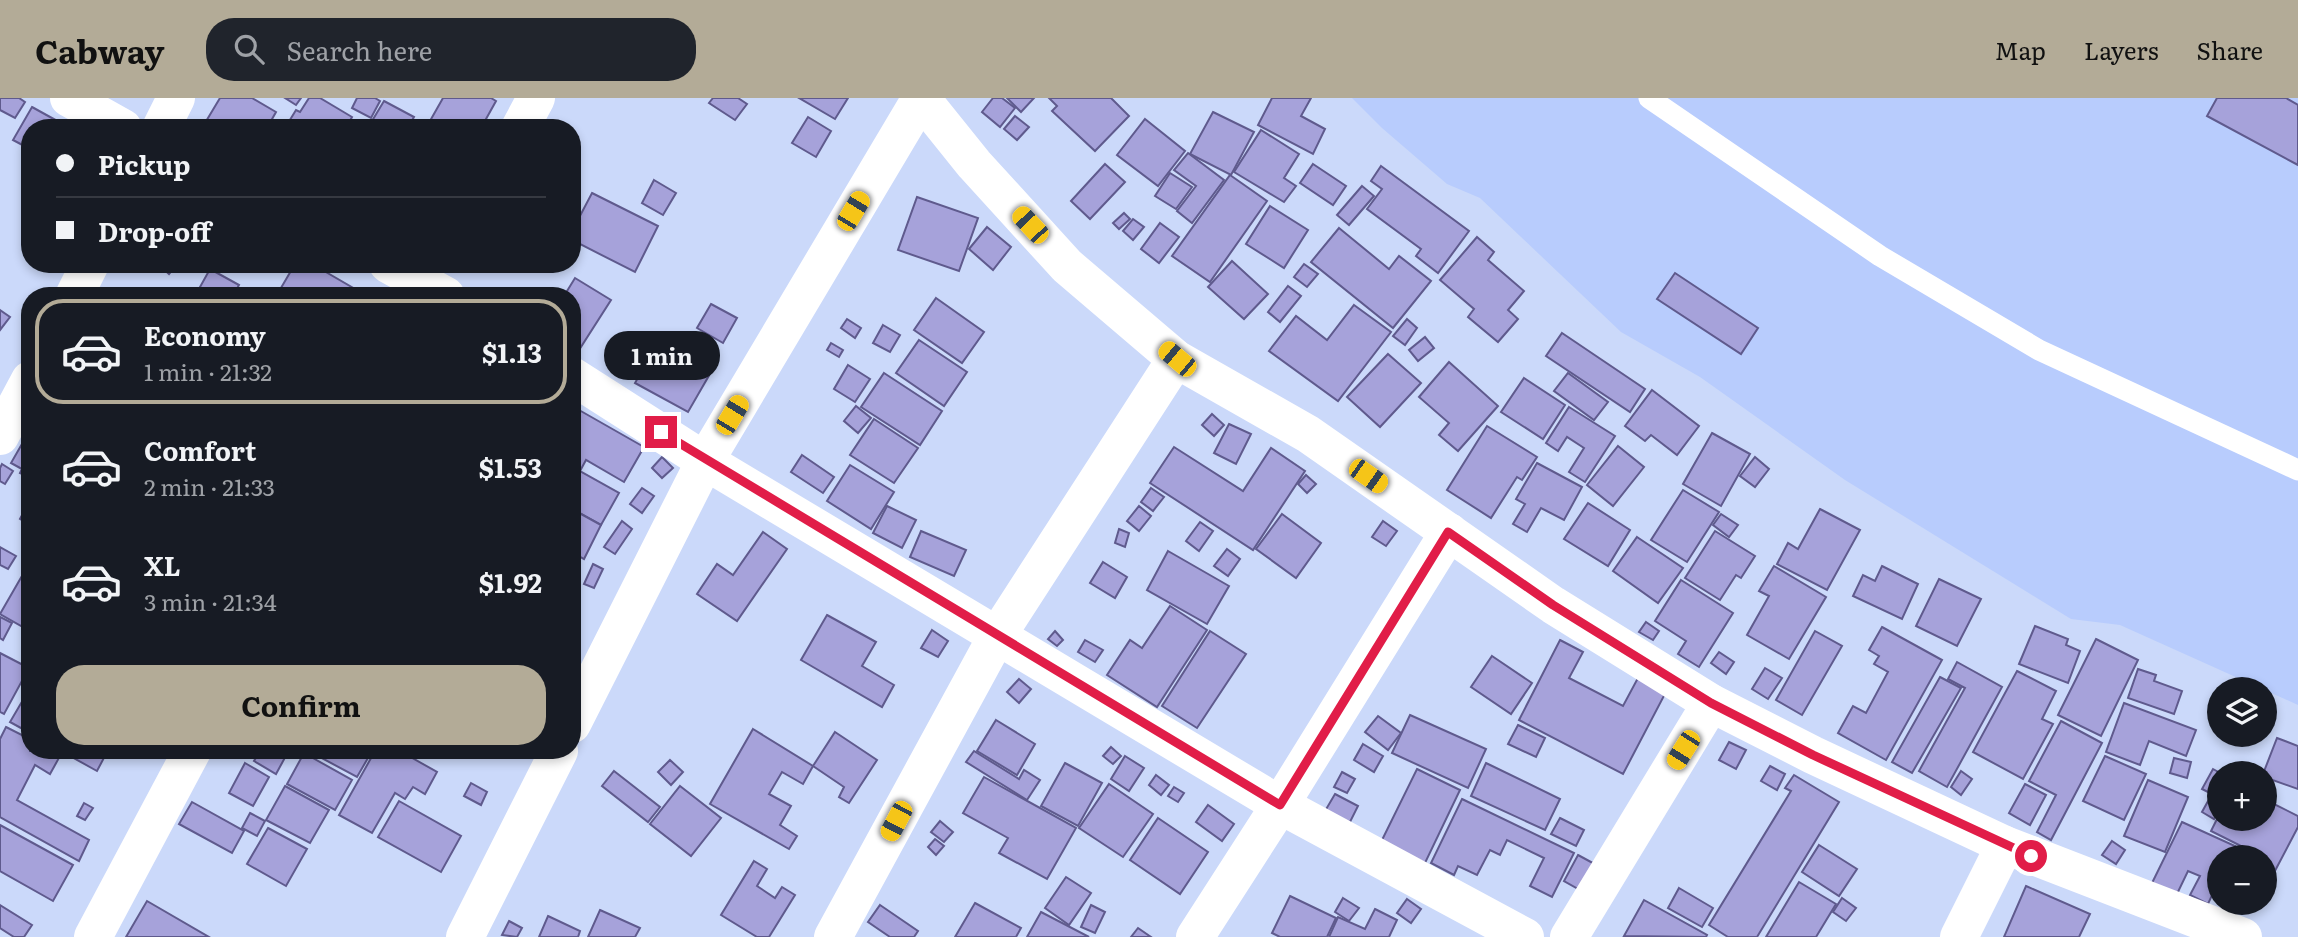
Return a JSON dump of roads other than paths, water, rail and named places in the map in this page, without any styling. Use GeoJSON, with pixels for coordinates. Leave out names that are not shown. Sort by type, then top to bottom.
{"type":"FeatureCollection","features":[{"type":"Feature","properties":{"kind":"street"},"geometry":{"type":"LineString","coordinates":[[69,98],[107,119]]}},
{"type":"Feature","properties":{"kind":"street"},"geometry":{"type":"LineString","coordinates":[[166,119],[176,98]]}},
{"type":"Feature","properties":{"kind":"street"},"geometry":{"type":"LineString","coordinates":[[525,119],[536,98]]}},
{"type":"Feature","properties":{"kind":"street"},"geometry":{"type":"LineString","coordinates":[[581,706],[705,461],[921,98],[974,164],[1067,266],[1177,359],[1308,433],[1553,605],[1711,703],[1813,755],[2005,845],[2243,937]]}},
{"type":"Feature","properties":{"kind":"street"},"geometry":{"type":"LineString","coordinates":[[408,273],[438,286]]}},
{"type":"Feature","properties":{"kind":"street"},"geometry":{"type":"LineString","coordinates":[[833,937],[997,636],[1177,359]]}},
{"type":"Feature","properties":{"kind":"street"},"geometry":{"type":"LineString","coordinates":[[581,382],[705,461],[1280,805],[1525,937]]}},
{"type":"Feature","properties":{"kind":"street"},"geometry":{"type":"LineString","coordinates":[[0,436],[21,397]]}},
{"type":"Feature","properties":{"kind":"street"},"geometry":{"type":"LineString","coordinates":[[1195,937],[1280,805],[1448,532]]}},
{"type":"Feature","properties":{"kind":"street"},"geometry":{"type":"LineString","coordinates":[[1569,937],[1711,703]]}},
{"type":"Feature","properties":{"kind":"street"},"geometry":{"type":"LineString","coordinates":[[93,937],[188,759]]}},
{"type":"Feature","properties":{"kind":"street"},"geometry":{"type":"LineString","coordinates":[[465,937],[555,759]]}},
{"type":"Feature","properties":{"kind":"street"},"geometry":{"type":"LineString","coordinates":[[1959,937],[2005,845]]}},
{"type":"Feature","properties":{"kind":"lane"},"geometry":{"type":"LineString","coordinates":[[1649,98],[1880,256],[2039,350],[2298,470]]}}]}
